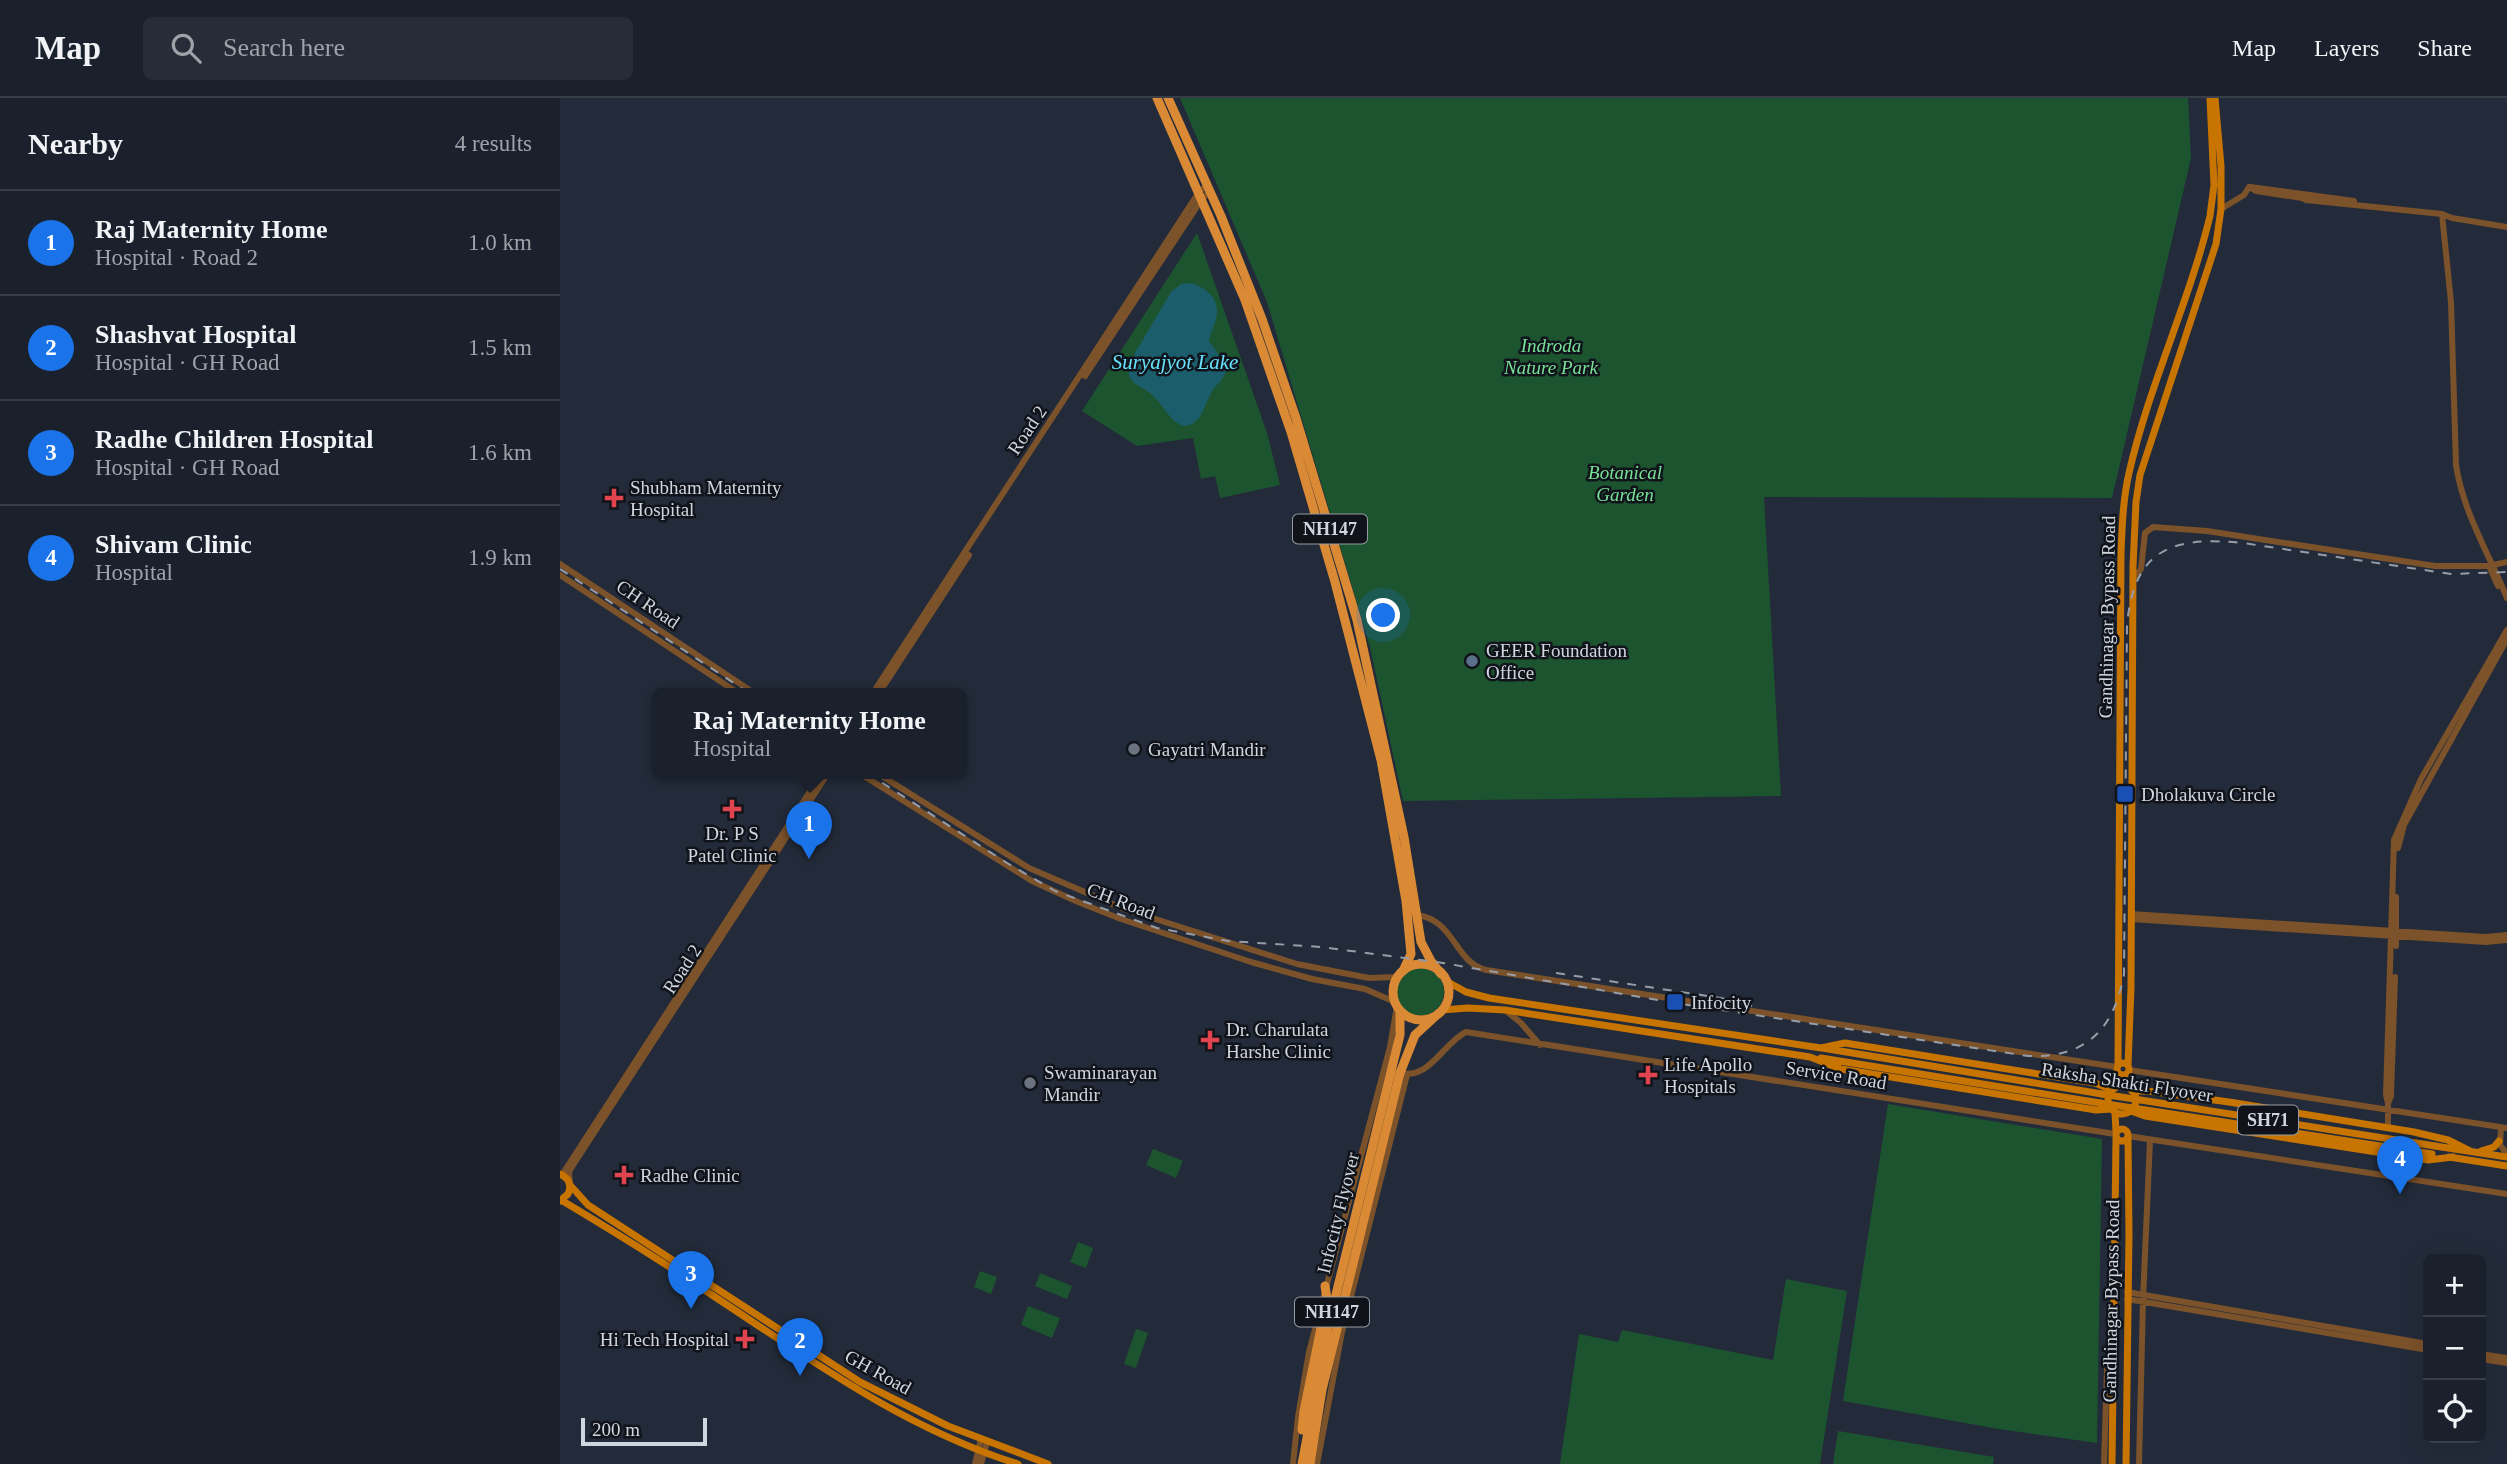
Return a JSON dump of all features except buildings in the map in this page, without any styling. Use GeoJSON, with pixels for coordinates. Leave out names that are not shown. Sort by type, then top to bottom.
{"type":"FeatureCollection","features":[{"type":"Feature","properties":{"kind":"highway","name":"NH147"},"geometry":{"type":"LineString","coordinates":[[1157,98],[1204,192],[1266,331],[1296,418],[1357,620],[1384,737],[1421,942],[1444,978]]}},
{"type":"Feature","properties":{"kind":"highway","name":"NH147"},"geometry":{"type":"LineString","coordinates":[[1168,98],[1245,300],[1291,432],[1345,620],[1381,760],[1406,901],[1411,954],[1394,985],[1397,1006]]}},
{"type":"Feature","properties":{"kind":"highway"},"geometry":{"type":"LineString","coordinates":[[1397,1006],[1405,1016],[1423,1020],[1441,1011],[1448,998],[1444,978],[1435,968],[1418,965],[1400,974]]}},
{"type":"Feature","properties":{"kind":"highway","name":"Infocity Flyover"},"geometry":{"type":"LineString","coordinates":[[1302,1463],[1322,1390],[1400,1037],[1397,1006]]}},
{"type":"Feature","properties":{"kind":"highway","name":"NH147"},"geometry":{"type":"LineString","coordinates":[[1404,1074],[1415,1035],[1441,1011]]}},
{"type":"Feature","properties":{"kind":"highway","name":"Infocity Flyover"},"geometry":{"type":"LineString","coordinates":[[1373,1162],[1404,1074]]}},
{"type":"Feature","properties":{"kind":"highway"},"geometry":{"type":"LineString","coordinates":[[1302,1463],[1304,1410],[1327,1299],[1325,1286]]}},
{"type":"Feature","properties":{"kind":"main road","name":"Gandhinagar Bypass Road"},"geometry":{"type":"LineString","coordinates":[[2131,1090],[2129,1069],[2135,522],[2140,475],[2212,257],[2221,209],[2221,166],[2213,98]]}},
{"type":"Feature","properties":{"kind":"main road","name":"Gandhinagar Bypass Road"},"geometry":{"type":"LineString","coordinates":[[2115,1089],[2121,553],[2124,507],[2141,425],[2210,216],[2214,185],[2213,98]]}},
{"type":"Feature","properties":{"kind":"main road"},"geometry":{"type":"LineString","coordinates":[[1444,978],[1476,995],[1821,1048],[1845,1043],[1910,1052],[2095,1083],[2115,1089],[2148,1091],[2388,1127],[2438,1136],[2473,1152],[2492,1148],[2499,1141]]}},
{"type":"Feature","properties":{"kind":"main road"},"geometry":{"type":"LineString","coordinates":[[1441,1011],[1468,1008],[1505,1010],[1810,1056],[1841,1069],[2096,1110],[2113,1110],[2121,1114],[2130,1111],[2145,1116],[2428,1160],[2453,1157]]}},
{"type":"Feature","properties":{"kind":"main road","name":"Raksha Shakti Flyover"},"geometry":{"type":"LineString","coordinates":[[1821,1048],[2433,1150],[2453,1157]]}},
{"type":"Feature","properties":{"kind":"main road","name":"Raksha Shakti Flyover"},"geometry":{"type":"LineString","coordinates":[[1810,1056],[2101,1102],[2433,1150],[2473,1152]]}},
{"type":"Feature","properties":{"kind":"main road"},"geometry":{"type":"LineString","coordinates":[[2117,1068],[2123,1062],[2129,1069]]}},
{"type":"Feature","properties":{"kind":"main road"},"geometry":{"type":"LineString","coordinates":[[2113,1110],[2108,1098],[2115,1089]]}},
{"type":"Feature","properties":{"kind":"main road"},"geometry":{"type":"LineString","coordinates":[[2130,1111],[2135,1101],[2131,1090]]}},
{"type":"Feature","properties":{"kind":"main road","name":"Gandhinagar Bypass Road"},"geometry":{"type":"LineString","coordinates":[[2112,1464],[2116,1135],[2113,1110]]}},
{"type":"Feature","properties":{"kind":"main road","name":"Gandhinagar Bypass Road"},"geometry":{"type":"LineString","coordinates":[[2126,1464],[2130,1111]]}},
{"type":"Feature","properties":{"kind":"main road"},"geometry":{"type":"LineString","coordinates":[[2116,1135],[2121,1142],[2128,1136]]}},
{"type":"Feature","properties":{"kind":"main road","name":"SH71"},"geometry":{"type":"LineString","coordinates":[[2473,1152],[2507,1156]]}},
{"type":"Feature","properties":{"kind":"main road","name":"SH71"},"geometry":{"type":"LineString","coordinates":[[2453,1157],[2507,1166]]}},
{"type":"Feature","properties":{"kind":"main road","name":"GH Road"},"geometry":{"type":"LineString","coordinates":[[561,1174],[588,1205],[828,1362],[901,1404],[984,1441],[1048,1464]]}},
{"type":"Feature","properties":{"kind":"main road"},"geometry":{"type":"LineString","coordinates":[[561,1201],[568,1194],[570,1184]]}},
{"type":"Feature","properties":{"kind":"main road","name":"GH Road"},"geometry":{"type":"LineString","coordinates":[[561,1201],[713,1295],[860,1393],[981,1452],[1018,1464]]}},
{"type":"Feature","properties":{"kind":"street"},"geometry":{"type":"LineString","coordinates":[[2221,209],[2244,195],[2249,187],[2442,214],[2507,227]]}},
{"type":"Feature","properties":{"kind":"street","name":"Road 2"},"geometry":{"type":"LineString","coordinates":[[876,688],[1204,192]]}},
{"type":"Feature","properties":{"kind":"street","name":"Road 2"},"geometry":{"type":"LineString","coordinates":[[882,688],[1204,192]]}},
{"type":"Feature","properties":{"kind":"street"},"geometry":{"type":"LineString","coordinates":[[2442,214],[2451,302],[2458,481],[2507,607]]}},
{"type":"Feature","properties":{"kind":"street"},"geometry":{"type":"LineString","coordinates":[[2133,579],[2141,569],[2145,533],[2153,527],[2207,531],[2435,566],[2491,566],[2507,562]]}},
{"type":"Feature","properties":{"kind":"street","name":"CH Road"},"geometry":{"type":"LineString","coordinates":[[560,564],[746,688]]}},
{"type":"Feature","properties":{"kind":"street"},"geometry":{"type":"LineString","coordinates":[[2491,566],[2507,598]]}},
{"type":"Feature","properties":{"kind":"street","name":"CH Road"},"geometry":{"type":"LineString","coordinates":[[560,575],[730,688]]}},
{"type":"Feature","properties":{"kind":"street"},"geometry":{"type":"LineString","coordinates":[[2394,933],[2393,854],[2397,831],[2421,779],[2507,630]]}},
{"type":"Feature","properties":{"kind":"street"},"geometry":{"type":"LineString","coordinates":[[2388,1127],[2392,1082],[2397,851],[2401,832],[2507,639]]}},
{"type":"Feature","properties":{"kind":"street","name":"Road 2"},"geometry":{"type":"LineString","coordinates":[[561,1174],[818,779]]}},
{"type":"Feature","properties":{"kind":"street","name":"Road 2"},"geometry":{"type":"LineString","coordinates":[[570,1184],[569,1172],[573,1165],[824,779]]}},
{"type":"Feature","properties":{"kind":"street","name":"CH Road"},"geometry":{"type":"LineString","coordinates":[[869,779],[1021,875],[1077,902],[1251,962],[1312,979],[1365,989],[1397,1006]]}},
{"type":"Feature","properties":{"kind":"street","name":"CH Road"},"geometry":{"type":"LineString","coordinates":[[887,779],[1029,868],[1124,909],[1297,964],[1369,978],[1400,974]]}},
{"type":"Feature","properties":{"kind":"street"},"geometry":{"type":"LineString","coordinates":[[1417,915],[1430,917],[1437,922],[1470,962],[1486,970],[2117,1068]]}},
{"type":"Feature","properties":{"kind":"street"},"geometry":{"type":"LineString","coordinates":[[2131,916],[2507,938]]}},
{"type":"Feature","properties":{"kind":"street"},"geometry":{"type":"LineString","coordinates":[[1302,1463],[1298,1417],[1309,1352],[1388,1055],[1397,1006]]}},
{"type":"Feature","properties":{"kind":"street"},"geometry":{"type":"LineString","coordinates":[[1505,1010],[1540,1045]]}},
{"type":"Feature","properties":{"kind":"street"},"geometry":{"type":"LineString","coordinates":[[1515,1041],[1521,1037],[1523,1026]]}},
{"type":"Feature","properties":{"kind":"street","name":"Service Road"},"geometry":{"type":"LineString","coordinates":[[1404,1074],[1431,1064],[1466,1032],[2116,1135]]}},
{"type":"Feature","properties":{"kind":"street"},"geometry":{"type":"LineString","coordinates":[[2129,1069],[2388,1107],[2504,1128],[2499,1141],[2507,1156]]}},
{"type":"Feature","properties":{"kind":"street"},"geometry":{"type":"LineString","coordinates":[[1317,1464],[1331,1386],[1404,1074]]}},
{"type":"Feature","properties":{"kind":"street"},"geometry":{"type":"LineString","coordinates":[[2128,1136],[2507,1194]]}},
{"type":"Feature","properties":{"kind":"street"},"geometry":{"type":"LineString","coordinates":[[2139,1464],[2150,1140]]}},
{"type":"Feature","properties":{"kind":"street"},"geometry":{"type":"LineString","coordinates":[[2127,1296],[2423,1346]]}},
{"type":"Feature","properties":{"kind":"street"},"geometry":{"type":"LineString","coordinates":[[2104,1464],[2107,1369],[2114,1324]]}},
{"type":"Feature","properties":{"kind":"street"},"geometry":{"type":"LineString","coordinates":[[2486,1357],[2507,1361]]}},
{"type":"Feature","properties":{"kind":"street"},"geometry":{"type":"LineString","coordinates":[[975,1464],[984,1441]]}},
{"type":"Feature","properties":{"kind":"street"},"geometry":{"type":"LineString","coordinates":[[981,1452],[981,1464]]}},
{"type":"Feature","properties":{"kind":"green space","name":"Indroda Nature Park"},"geometry":{"type":"Polygon","coordinates":[[[1180,98],[2188,98],[2191,158],[2112,498],[1764,497],[1781,796],[1403,801],[1370,647],[1267,302],[1180,98]]]}},
{"type":"Feature","properties":{"kind":"green space"},"geometry":{"type":"Polygon","coordinates":[[[1197,233],[1267,433],[1280,485],[1220,498],[1215,476],[1201,479],[1193,438],[1137,446],[1082,411],[1197,233]]]}},
{"type":"Feature","properties":{"kind":"green space"},"geometry":{"type":"Polygon","coordinates":[[[1420,968],[1437,975],[1444,992],[1437,1009],[1420,1016],[1403,1009],[1396,992],[1403,975],[1420,968]]]}},
{"type":"Feature","properties":{"kind":"green space"},"geometry":{"type":"Polygon","coordinates":[[[1888,1104],[2102,1139],[2097,1443],[1999,1429],[1843,1401],[1888,1104]]]}},
{"type":"Feature","properties":{"kind":"green space"},"geometry":{"type":"Polygon","coordinates":[[[1153,1149],[1183,1161],[1176,1178],[1146,1165],[1153,1149]]]}},
{"type":"Feature","properties":{"kind":"green space"},"geometry":{"type":"Polygon","coordinates":[[[1078,1242],[1093,1248],[1086,1268],[1070,1262],[1078,1242]]]}},
{"type":"Feature","properties":{"kind":"green space"},"geometry":{"type":"Polygon","coordinates":[[[980,1271],[997,1277],[991,1294],[974,1287],[980,1271]]]}},
{"type":"Feature","properties":{"kind":"green space"},"geometry":{"type":"Polygon","coordinates":[[[1040,1273],[1072,1286],[1067,1299],[1035,1286],[1040,1273]]]}},
{"type":"Feature","properties":{"kind":"green space"},"geometry":{"type":"Polygon","coordinates":[[[1786,1279],[1847,1291],[1820,1464],[1560,1464],[1579,1334],[1618,1342],[1622,1330],[1773,1360],[1786,1279]]]}},
{"type":"Feature","properties":{"kind":"green space"},"geometry":{"type":"Polygon","coordinates":[[[1028,1306],[1060,1318],[1052,1338],[1021,1325],[1028,1306]]]}},
{"type":"Feature","properties":{"kind":"green space"},"geometry":{"type":"Polygon","coordinates":[[[1136,1329],[1148,1333],[1136,1368],[1124,1364],[1136,1329]]]}},
{"type":"Feature","properties":{"kind":"green space"},"geometry":{"type":"Polygon","coordinates":[[[1838,1431],[1994,1457],[1993,1464],[1833,1464],[1838,1431]]]}},
{"type":"Feature","properties":{"kind":"water","name":"Suryajyot Lake"},"geometry":{"type":"Polygon","coordinates":[[[1190,283],[1207,291],[1214,300],[1217,312],[1209,341],[1227,367],[1198,419],[1183,426],[1173,420],[1150,393],[1132,381],[1129,372],[1135,353],[1171,292],[1181,284],[1190,283]]]}},
{"type":"Feature","properties":{"kind":"railway"},"geometry":{"type":"LineString","coordinates":[[876,779],[1055,891],[1157,928],[1228,941],[1321,947],[1443,963],[1675,1003],[2028,1056],[2049,1055],[2082,1045],[2105,1025],[2113,1010],[2124,974],[2127,625],[2131,599],[2138,579],[2148,563],[2161,552],[2177,546],[2218,541],[2451,574],[2507,572]]}},
{"type":"Feature","properties":{"kind":"railway"},"geometry":{"type":"LineString","coordinates":[[560,569],[741,688]]}},
{"type":"Feature","properties":{"kind":"railway"},"geometry":{"type":"LineString","coordinates":[[1556,973],[1721,998],[1752,1006]]}},
{"type":"Feature","properties":{"kind":"place","name":"Shubham Maternity Hospital"},"geometry":{"type":"Point","coordinates":[614,498]}},
{"type":"Feature","properties":{"kind":"place","name":"GEER Foundation Office"},"geometry":{"type":"Point","coordinates":[1472,661]}},
{"type":"Feature","properties":{"kind":"place","name":"Gayatri Mandir"},"geometry":{"type":"Point","coordinates":[1134,749]}},
{"type":"Feature","properties":{"kind":"place","name":"Dholakuva Circle"},"geometry":{"type":"Point","coordinates":[2125,794]}},
{"type":"Feature","properties":{"kind":"place","name":"Dr. P S Patel Clinic"},"geometry":{"type":"Point","coordinates":[732,809]}},
{"type":"Feature","properties":{"kind":"place","name":"Raj Maternity Home"},"geometry":{"type":"Point","coordinates":[809,859]}},
{"type":"Feature","properties":{"kind":"place","name":"Infocity"},"geometry":{"type":"Point","coordinates":[1675,1002]}},
{"type":"Feature","properties":{"kind":"place","name":"Dr. Charulata Harshe Clinic"},"geometry":{"type":"Point","coordinates":[1210,1040]}},
{"type":"Feature","properties":{"kind":"place","name":"Life Apollo Hospitals"},"geometry":{"type":"Point","coordinates":[1648,1075]}},
{"type":"Feature","properties":{"kind":"place","name":"Swaminarayan Mandir"},"geometry":{"type":"Point","coordinates":[1030,1083]}},
{"type":"Feature","properties":{"kind":"place","name":"Radhe Clinic"},"geometry":{"type":"Point","coordinates":[624,1175]}},
{"type":"Feature","properties":{"kind":"place","name":"Shivam Clinic"},"geometry":{"type":"Point","coordinates":[2400,1194]}},
{"type":"Feature","properties":{"kind":"place","name":"Radhe Children Hospital"},"geometry":{"type":"Point","coordinates":[691,1309]}},
{"type":"Feature","properties":{"kind":"place","name":"Hi Tech Hospital"},"geometry":{"type":"Point","coordinates":[745,1339]}},
{"type":"Feature","properties":{"kind":"place","name":"Shashvat Hospital"},"geometry":{"type":"Point","coordinates":[800,1376]}},
{"type":"Feature","properties":{"kind":"park label","name":"Botanical Garden"},"geometry":{"type":"Point","coordinates":[1625,483]}}]}
